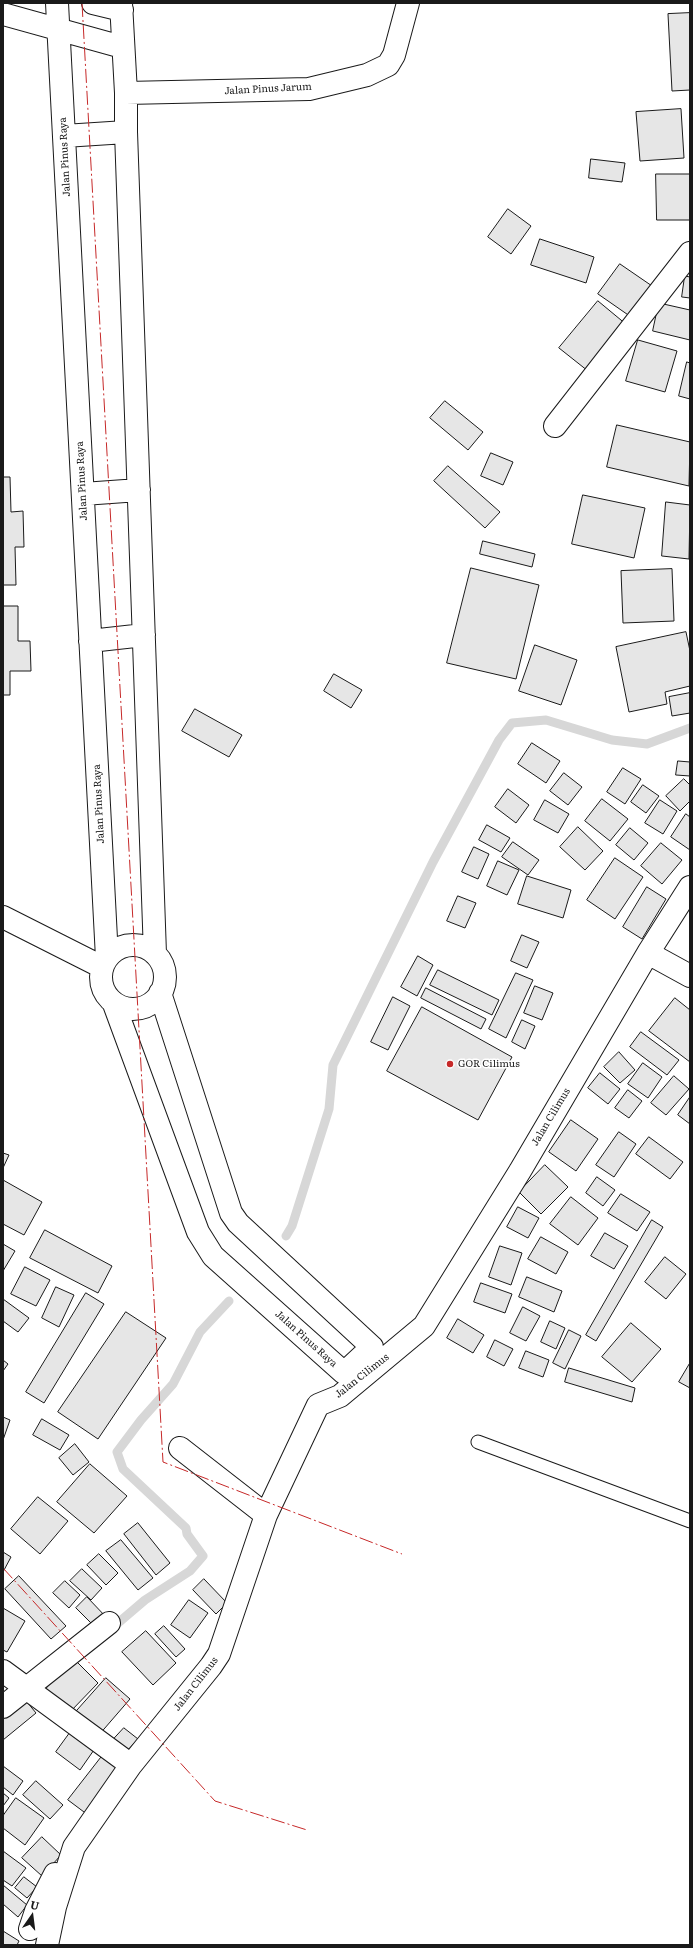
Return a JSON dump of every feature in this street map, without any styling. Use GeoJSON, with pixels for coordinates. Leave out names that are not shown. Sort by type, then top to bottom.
{"type":"FeatureCollection","features":[{"type":"Feature","properties":{"kind":"street","name":"Jalan Pinus Raya"},"geometry":{"type":"LineString","coordinates":[[57,3],[60,29],[64,136],[90,641],[104,963],[100,977],[102,987],[107,997],[114,1004],[198,1232],[206,1247],[213,1256],[344,1373],[372,1347],[238,1223],[231,1213],[160,993],[164,983],[164,973],[161,963],[155,954],[126,132],[126,93],[122,47],[122,7]]}},
{"type":"Feature","properties":{"kind":"street"},"geometry":{"type":"LineString","coordinates":[[93,3],[122,7]]}},
{"type":"Feature","properties":{"kind":"street","name":"Jalan Pinus Jarum"},"geometry":{"type":"LineString","coordinates":[[126,93],[309,89],[367,75],[388,65],[394,55],[408,3]]}},
{"type":"Feature","properties":{"kind":"street"},"geometry":{"type":"LineString","coordinates":[[3,14],[122,47]]}},
{"type":"Feature","properties":{"kind":"street"},"geometry":{"type":"LineString","coordinates":[[64,136],[126,132]]}},
{"type":"Feature","properties":{"kind":"street"},"geometry":{"type":"LineString","coordinates":[[555,426],[690,253]]}},
{"type":"Feature","properties":{"kind":"street"},"geometry":{"type":"LineString","coordinates":[[83,494],[139,490]]}},
{"type":"Feature","properties":{"kind":"street"},"geometry":{"type":"LineString","coordinates":[[90,641],[144,634]]}},
{"type":"Feature","properties":{"kind":"street","name":"Jalan Cilimus"},"geometry":{"type":"LineString","coordinates":[[47,1945],[55,1907],[74,1847],[131,1765],[216,1661],[266,1515],[318,1406],[340,1396],[424,1326],[520,1171],[648,953],[690,887]]}},
{"type":"Feature","properties":{"kind":"street"},"geometry":{"type":"LineString","coordinates":[[3,917],[104,963],[114,951],[124,946],[140,947],[155,954]]}},
{"type":"Feature","properties":{"kind":"street"},"geometry":{"type":"LineString","coordinates":[[648,953],[690,976]]}},
{"type":"Feature","properties":{"kind":"street"},"geometry":{"type":"LineString","coordinates":[[114,1004],[127,1008],[140,1008],[155,1000],[160,993]]}},
{"type":"Feature","properties":{"kind":"street"},"geometry":{"type":"LineString","coordinates":[[180,1448],[266,1515]]}},
{"type":"Feature","properties":{"kind":"street"},"geometry":{"type":"LineString","coordinates":[[3,1707],[108,1623]]}},
{"type":"Feature","properties":{"kind":"street"},"geometry":{"type":"LineString","coordinates":[[3,1671],[131,1765]]}},
{"type":"Feature","properties":{"kind":"street"},"geometry":{"type":"LineString","coordinates":[[30,1929],[36,1911],[52,1879],[74,1847]]}},
{"type":"Feature","properties":{"kind":"lane"},"geometry":{"type":"LineString","coordinates":[[478,1442],[690,1521]]}},
{"type":"Feature","properties":{"kind":"building"},"geometry":{"type":"Polygon","coordinates":[[[690,13],[690,90],[672,91],[668,14],[690,13]]]}},
{"type":"Feature","properties":{"kind":"building"},"geometry":{"type":"Polygon","coordinates":[[[681,109],[684,158],[640,161],[636,112],[681,109]]]}},
{"type":"Feature","properties":{"kind":"building"},"geometry":{"type":"Polygon","coordinates":[[[591,159],[625,163],[622,182],[589,178],[591,159]]]}},
{"type":"Feature","properties":{"kind":"building"},"geometry":{"type":"Polygon","coordinates":[[[656,174],[690,174],[690,220],[657,220],[656,174]]]}},
{"type":"Feature","properties":{"kind":"building"},"geometry":{"type":"Polygon","coordinates":[[[508,209],[531,226],[511,254],[488,237],[508,209]]]}},
{"type":"Feature","properties":{"kind":"building"},"geometry":{"type":"Polygon","coordinates":[[[540,239],[594,257],[586,283],[531,265],[540,239]]]}},
{"type":"Feature","properties":{"kind":"building"},"geometry":{"type":"Polygon","coordinates":[[[620,264],[655,288],[634,319],[598,294],[620,264]]]}},
{"type":"Feature","properties":{"kind":"building"},"geometry":{"type":"Polygon","coordinates":[[[685,276],[690,277],[690,298],[682,297],[685,276]]]}},
{"type":"Feature","properties":{"kind":"building"},"geometry":{"type":"Polygon","coordinates":[[[598,301],[627,325],[588,371],[559,348],[598,301]]]}},
{"type":"Feature","properties":{"kind":"building"},"geometry":{"type":"Polygon","coordinates":[[[659,303],[690,310],[690,340],[653,331],[659,303]]]}},
{"type":"Feature","properties":{"kind":"building"},"geometry":{"type":"Polygon","coordinates":[[[638,340],[677,351],[665,392],[626,381],[638,340]]]}},
{"type":"Feature","properties":{"kind":"building"},"geometry":{"type":"Polygon","coordinates":[[[687,362],[690,363],[690,399],[679,396],[687,362]]]}},
{"type":"Feature","properties":{"kind":"building"},"geometry":{"type":"Polygon","coordinates":[[[445,401],[483,432],[468,450],[430,418],[445,401]]]}},
{"type":"Feature","properties":{"kind":"building"},"geometry":{"type":"Polygon","coordinates":[[[617,425],[690,442],[689,486],[607,467],[617,425]]]}},
{"type":"Feature","properties":{"kind":"building"},"geometry":{"type":"Polygon","coordinates":[[[491,453],[513,462],[503,485],[481,476],[491,453]]]}},
{"type":"Feature","properties":{"kind":"building"},"geometry":{"type":"Polygon","coordinates":[[[448,466],[500,512],[485,528],[434,481],[448,466]]]}},
{"type":"Feature","properties":{"kind":"building"},"geometry":{"type":"Polygon","coordinates":[[[3,477],[10,477],[11,512],[23,511],[24,547],[15,547],[16,585],[3,585],[3,477]]]}},
{"type":"Feature","properties":{"kind":"building"},"geometry":{"type":"Polygon","coordinates":[[[583,495],[645,508],[634,558],[572,544],[583,495]]]}},
{"type":"Feature","properties":{"kind":"building"},"geometry":{"type":"Polygon","coordinates":[[[666,502],[690,505],[689,559],[662,556],[666,502]]]}},
{"type":"Feature","properties":{"kind":"building"},"geometry":{"type":"Polygon","coordinates":[[[483,541],[535,554],[532,567],[480,554],[483,541]]]}},
{"type":"Feature","properties":{"kind":"building"},"geometry":{"type":"Polygon","coordinates":[[[471,568],[539,585],[516,679],[447,663],[471,568]]]}},
{"type":"Feature","properties":{"kind":"building"},"geometry":{"type":"Polygon","coordinates":[[[672,569],[674,621],[623,623],[621,571],[672,569]]]}},
{"type":"Feature","properties":{"kind":"building"},"geometry":{"type":"Polygon","coordinates":[[[3,606],[18,606],[18,641],[30,641],[31,671],[10,671],[10,695],[3,695],[3,606]]]}},
{"type":"Feature","properties":{"kind":"building"},"geometry":{"type":"Polygon","coordinates":[[[686,632],[690,651],[690,686],[665,692],[667,704],[629,712],[616,647],[686,632]]]}},
{"type":"Feature","properties":{"kind":"building"},"geometry":{"type":"Polygon","coordinates":[[[535,645],[577,660],[561,705],[519,691],[535,645]]]}},
{"type":"Feature","properties":{"kind":"building"},"geometry":{"type":"Polygon","coordinates":[[[334,674],[362,690],[351,708],[324,691],[334,674]]]}},
{"type":"Feature","properties":{"kind":"building"},"geometry":{"type":"Polygon","coordinates":[[[690,693],[690,713],[672,716],[669,697],[690,693]]]}},
{"type":"Feature","properties":{"kind":"building"},"geometry":{"type":"Polygon","coordinates":[[[195,709],[242,735],[229,757],[182,731],[195,709]]]}},
{"type":"Feature","properties":{"kind":"building"},"geometry":{"type":"Polygon","coordinates":[[[532,743],[560,761],[546,783],[518,764],[532,743]]]}},
{"type":"Feature","properties":{"kind":"building"},"geometry":{"type":"Polygon","coordinates":[[[678,761],[690,762],[690,776],[676,775],[678,761]]]}},
{"type":"Feature","properties":{"kind":"building"},"geometry":{"type":"Polygon","coordinates":[[[623,768],[641,779],[625,804],[607,792],[623,768]]]}},
{"type":"Feature","properties":{"kind":"building"},"geometry":{"type":"Polygon","coordinates":[[[564,773],[582,787],[568,805],[550,791],[564,773]]]}},
{"type":"Feature","properties":{"kind":"building"},"geometry":{"type":"Polygon","coordinates":[[[684,779],[690,785],[690,801],[680,811],[666,796],[684,779]]]}},
{"type":"Feature","properties":{"kind":"building"},"geometry":{"type":"Polygon","coordinates":[[[643,785],[659,796],[646,813],[631,802],[643,785]]]}},
{"type":"Feature","properties":{"kind":"building"},"geometry":{"type":"Polygon","coordinates":[[[508,789],[529,805],[516,823],[495,807],[508,789]]]}},
{"type":"Feature","properties":{"kind":"building"},"geometry":{"type":"Polygon","coordinates":[[[602,799],[628,819],[610,841],[585,821],[602,799]]]}},
{"type":"Feature","properties":{"kind":"building"},"geometry":{"type":"Polygon","coordinates":[[[545,800],[569,814],[558,833],[534,820],[545,800]]]}},
{"type":"Feature","properties":{"kind":"building"},"geometry":{"type":"Polygon","coordinates":[[[660,800],[677,811],[663,834],[645,823],[660,800]]]}},
{"type":"Feature","properties":{"kind":"building"},"geometry":{"type":"Polygon","coordinates":[[[686,814],[690,817],[690,850],[671,837],[686,814]]]}},
{"type":"Feature","properties":{"kind":"building"},"geometry":{"type":"Polygon","coordinates":[[[487,825],[510,838],[501,852],[479,840],[487,825]]]}},
{"type":"Feature","properties":{"kind":"building"},"geometry":{"type":"Polygon","coordinates":[[[578,827],[603,851],[585,870],[560,847],[578,827]]]}},
{"type":"Feature","properties":{"kind":"building"},"geometry":{"type":"Polygon","coordinates":[[[630,828],[648,843],[634,860],[616,845],[630,828]]]}},
{"type":"Feature","properties":{"kind":"building"},"geometry":{"type":"Polygon","coordinates":[[[513,842],[539,860],[528,875],[502,857],[513,842]]]}},
{"type":"Feature","properties":{"kind":"building"},"geometry":{"type":"Polygon","coordinates":[[[661,843],[682,860],[662,884],[641,866],[661,843]]]}},
{"type":"Feature","properties":{"kind":"building"},"geometry":{"type":"Polygon","coordinates":[[[474,847],[489,854],[478,879],[462,872],[474,847]]]}},
{"type":"Feature","properties":{"kind":"building"},"geometry":{"type":"Polygon","coordinates":[[[615,858],[643,877],[615,919],[587,900],[615,858]]]}},
{"type":"Feature","properties":{"kind":"building"},"geometry":{"type":"Polygon","coordinates":[[[498,861],[519,870],[507,895],[487,886],[498,861]]]}},
{"type":"Feature","properties":{"kind":"building"},"geometry":{"type":"Polygon","coordinates":[[[527,876],[571,890],[563,918],[518,904],[527,876]]]}},
{"type":"Feature","properties":{"kind":"building"},"geometry":{"type":"Polygon","coordinates":[[[647,887],[666,899],[642,939],[623,927],[647,887]]]}},
{"type":"Feature","properties":{"kind":"building"},"geometry":{"type":"Polygon","coordinates":[[[458,896],[476,903],[465,928],[447,921],[458,896]]]}},
{"type":"Feature","properties":{"kind":"building"},"geometry":{"type":"Polygon","coordinates":[[[522,935],[539,942],[527,968],[511,961],[522,935]]]}},
{"type":"Feature","properties":{"kind":"building"},"geometry":{"type":"Polygon","coordinates":[[[418,956],[433,965],[417,996],[401,987],[418,956]]]}},
{"type":"Feature","properties":{"kind":"building"},"geometry":{"type":"Polygon","coordinates":[[[438,970],[499,1000],[492,1015],[430,985],[438,970]]]}},
{"type":"Feature","properties":{"kind":"building"},"geometry":{"type":"Polygon","coordinates":[[[516,973],[533,980],[506,1038],[489,1029],[516,973]]]}},
{"type":"Feature","properties":{"kind":"building"},"geometry":{"type":"Polygon","coordinates":[[[535,986],[553,993],[542,1020],[524,1013],[535,986]]]}},
{"type":"Feature","properties":{"kind":"building"},"geometry":{"type":"Polygon","coordinates":[[[426,988],[486,1019],[481,1029],[421,998],[426,988]]]}},
{"type":"Feature","properties":{"kind":"building"},"geometry":{"type":"Polygon","coordinates":[[[393,997],[410,1006],[388,1050],[371,1042],[393,997]]]}},
{"type":"Feature","properties":{"kind":"building"},"geometry":{"type":"Polygon","coordinates":[[[675,998],[690,1010],[690,1062],[649,1031],[675,998]]]}},
{"type":"Feature","properties":{"kind":"building","name":"GOR Cilimus"},"geometry":{"type":"Polygon","coordinates":[[[422,1007],[512,1057],[478,1120],[387,1071],[422,1007]]]}},
{"type":"Feature","properties":{"kind":"building"},"geometry":{"type":"Polygon","coordinates":[[[522,1020],[535,1026],[525,1049],[512,1042],[522,1020]]]}},
{"type":"Feature","properties":{"kind":"building"},"geometry":{"type":"Polygon","coordinates":[[[641,1032],[679,1060],[667,1075],[630,1047],[641,1032]]]}},
{"type":"Feature","properties":{"kind":"building"},"geometry":{"type":"Polygon","coordinates":[[[619,1052],[635,1070],[620,1083],[604,1067],[619,1052]]]}},
{"type":"Feature","properties":{"kind":"building"},"geometry":{"type":"Polygon","coordinates":[[[643,1063],[662,1077],[648,1098],[628,1084],[643,1063]]]}},
{"type":"Feature","properties":{"kind":"building"},"geometry":{"type":"Polygon","coordinates":[[[600,1073],[620,1089],[608,1104],[588,1088],[600,1073]]]}},
{"type":"Feature","properties":{"kind":"building"},"geometry":{"type":"Polygon","coordinates":[[[674,1076],[689,1089],[666,1115],[651,1103],[674,1076]]]}},
{"type":"Feature","properties":{"kind":"building"},"geometry":{"type":"Polygon","coordinates":[[[628,1090],[642,1101],[629,1118],[615,1108],[628,1090]]]}},
{"type":"Feature","properties":{"kind":"building"},"geometry":{"type":"Polygon","coordinates":[[[690,1097],[690,1124],[678,1115],[690,1097]]]}},
{"type":"Feature","properties":{"kind":"building"},"geometry":{"type":"Polygon","coordinates":[[[571,1120],[598,1139],[576,1171],[549,1152],[571,1120]]]}},
{"type":"Feature","properties":{"kind":"building"},"geometry":{"type":"Polygon","coordinates":[[[619,1132],[636,1144],[614,1177],[596,1165],[619,1132]]]}},
{"type":"Feature","properties":{"kind":"building"},"geometry":{"type":"Polygon","coordinates":[[[649,1137],[683,1162],[670,1179],[636,1154],[649,1137]]]}},
{"type":"Feature","properties":{"kind":"building"},"geometry":{"type":"Polygon","coordinates":[[[3,1153],[9,1155],[3,1168],[3,1153]]]}},
{"type":"Feature","properties":{"kind":"building"},"geometry":{"type":"Polygon","coordinates":[[[545,1165],[568,1187],[541,1214],[519,1192],[545,1165]]]}},
{"type":"Feature","properties":{"kind":"building"},"geometry":{"type":"Polygon","coordinates":[[[597,1177],[615,1190],[603,1206],[586,1193],[597,1177]]]}},
{"type":"Feature","properties":{"kind":"building"},"geometry":{"type":"Polygon","coordinates":[[[3,1180],[42,1202],[24,1235],[3,1224],[3,1180]]]}},
{"type":"Feature","properties":{"kind":"building"},"geometry":{"type":"Polygon","coordinates":[[[621,1194],[650,1212],[637,1231],[608,1213],[621,1194]]]}},
{"type":"Feature","properties":{"kind":"building"},"geometry":{"type":"Polygon","coordinates":[[[571,1197],[598,1218],[578,1245],[550,1224],[571,1197]]]}},
{"type":"Feature","properties":{"kind":"building"},"geometry":{"type":"Polygon","coordinates":[[[518,1207],[539,1218],[528,1238],[507,1227],[518,1207]]]}},
{"type":"Feature","properties":{"kind":"building"},"geometry":{"type":"Polygon","coordinates":[[[652,1220],[663,1227],[596,1341],[586,1335],[652,1220]]]}},
{"type":"Feature","properties":{"kind":"building"},"geometry":{"type":"Polygon","coordinates":[[[45,1230],[112,1266],[98,1293],[30,1258],[45,1230]]]}},
{"type":"Feature","properties":{"kind":"building"},"geometry":{"type":"Polygon","coordinates":[[[605,1233],[628,1246],[614,1269],[591,1256],[605,1233]]]}},
{"type":"Feature","properties":{"kind":"building"},"geometry":{"type":"Polygon","coordinates":[[[541,1237],[568,1252],[556,1274],[528,1259],[541,1237]]]}},
{"type":"Feature","properties":{"kind":"building"},"geometry":{"type":"Polygon","coordinates":[[[3,1244],[15,1251],[3,1271],[3,1244]]]}},
{"type":"Feature","properties":{"kind":"building"},"geometry":{"type":"Polygon","coordinates":[[[500,1246],[522,1253],[511,1285],[489,1277],[500,1246]]]}},
{"type":"Feature","properties":{"kind":"building"},"geometry":{"type":"Polygon","coordinates":[[[665,1257],[686,1274],[666,1299],[645,1282],[665,1257]]]}},
{"type":"Feature","properties":{"kind":"building"},"geometry":{"type":"Polygon","coordinates":[[[25,1267],[50,1280],[36,1306],[11,1294],[25,1267]]]}},
{"type":"Feature","properties":{"kind":"building"},"geometry":{"type":"Polygon","coordinates":[[[527,1277],[562,1291],[554,1312],[519,1297],[527,1277]]]}},
{"type":"Feature","properties":{"kind":"building"},"geometry":{"type":"Polygon","coordinates":[[[481,1283],[512,1294],[505,1313],[474,1302],[481,1283]]]}},
{"type":"Feature","properties":{"kind":"building"},"geometry":{"type":"Polygon","coordinates":[[[56,1287],[74,1295],[59,1327],[42,1318],[56,1287]]]}},
{"type":"Feature","properties":{"kind":"building"},"geometry":{"type":"Polygon","coordinates":[[[86,1293],[104,1304],[44,1403],[26,1392],[86,1293]]]}},
{"type":"Feature","properties":{"kind":"building"},"geometry":{"type":"Polygon","coordinates":[[[3,1299],[29,1318],[18,1332],[3,1321],[3,1299]]]}},
{"type":"Feature","properties":{"kind":"building"},"geometry":{"type":"Polygon","coordinates":[[[523,1307],[540,1316],[526,1341],[510,1333],[523,1307]]]}},
{"type":"Feature","properties":{"kind":"building"},"geometry":{"type":"Polygon","coordinates":[[[126,1312],[166,1338],[98,1439],[58,1412],[126,1312]]]}},
{"type":"Feature","properties":{"kind":"building"},"geometry":{"type":"Polygon","coordinates":[[[458,1319],[484,1335],[473,1353],[447,1338],[458,1319]]]}},
{"type":"Feature","properties":{"kind":"building"},"geometry":{"type":"Polygon","coordinates":[[[550,1321],[565,1328],[556,1349],[541,1342],[550,1321]]]}},
{"type":"Feature","properties":{"kind":"building"},"geometry":{"type":"Polygon","coordinates":[[[631,1323],[661,1349],[632,1382],[602,1357],[631,1323]]]}},
{"type":"Feature","properties":{"kind":"building"},"geometry":{"type":"Polygon","coordinates":[[[569,1330],[581,1336],[565,1369],[553,1363],[569,1330]]]}},
{"type":"Feature","properties":{"kind":"building"},"geometry":{"type":"Polygon","coordinates":[[[495,1340],[513,1349],[504,1366],[487,1357],[495,1340]]]}},
{"type":"Feature","properties":{"kind":"building"},"geometry":{"type":"Polygon","coordinates":[[[526,1351],[549,1360],[543,1377],[519,1368],[526,1351]]]}},
{"type":"Feature","properties":{"kind":"building"},"geometry":{"type":"Polygon","coordinates":[[[3,1360],[8,1364],[3,1371],[3,1360]]]}},
{"type":"Feature","properties":{"kind":"building"},"geometry":{"type":"Polygon","coordinates":[[[690,1363],[690,1388],[679,1382],[690,1363]]]}},
{"type":"Feature","properties":{"kind":"building"},"geometry":{"type":"Polygon","coordinates":[[[569,1368],[635,1388],[632,1402],[565,1382],[569,1368]]]}},
{"type":"Feature","properties":{"kind":"building"},"geometry":{"type":"Polygon","coordinates":[[[3,1417],[10,1420],[3,1440],[3,1417]]]}},
{"type":"Feature","properties":{"kind":"building"},"geometry":{"type":"Polygon","coordinates":[[[42,1419],[69,1435],[60,1450],[33,1435],[42,1419]]]}},
{"type":"Feature","properties":{"kind":"building"},"geometry":{"type":"Polygon","coordinates":[[[75,1444],[89,1462],[73,1475],[59,1458],[75,1444]]]}},
{"type":"Feature","properties":{"kind":"building"},"geometry":{"type":"Polygon","coordinates":[[[90,1464],[127,1496],[94,1533],[57,1502],[90,1464]]]}},
{"type":"Feature","properties":{"kind":"building"},"geometry":{"type":"Polygon","coordinates":[[[38,1497],[68,1521],[40,1554],[11,1529],[38,1497]]]}},
{"type":"Feature","properties":{"kind":"building"},"geometry":{"type":"Polygon","coordinates":[[[138,1523],[170,1563],[156,1575],[124,1534],[138,1523]]]}},
{"type":"Feature","properties":{"kind":"building"},"geometry":{"type":"Polygon","coordinates":[[[121,1540],[153,1578],[138,1590],[106,1551],[121,1540]]]}},
{"type":"Feature","properties":{"kind":"building"},"geometry":{"type":"Polygon","coordinates":[[[3,1552],[11,1557],[3,1572],[3,1552]]]}},
{"type":"Feature","properties":{"kind":"building"},"geometry":{"type":"Polygon","coordinates":[[[99,1554],[118,1573],[106,1585],[87,1565],[99,1554]]]}},
{"type":"Feature","properties":{"kind":"building"},"geometry":{"type":"Polygon","coordinates":[[[82,1569],[102,1588],[91,1600],[70,1581],[82,1569]]]}},
{"type":"Feature","properties":{"kind":"building"},"geometry":{"type":"Polygon","coordinates":[[[19,1576],[66,1626],[51,1639],[5,1589],[19,1576]]]}},
{"type":"Feature","properties":{"kind":"building"},"geometry":{"type":"Polygon","coordinates":[[[204,1579],[227,1603],[216,1614],[193,1590],[204,1579]]]}},
{"type":"Feature","properties":{"kind":"building"},"geometry":{"type":"Polygon","coordinates":[[[65,1581],[80,1595],[69,1608],[53,1593],[65,1581]]]}},
{"type":"Feature","properties":{"kind":"building"},"geometry":{"type":"Polygon","coordinates":[[[87,1597],[107,1618],[96,1628],[76,1608],[87,1597]]]}},
{"type":"Feature","properties":{"kind":"building"},"geometry":{"type":"Polygon","coordinates":[[[189,1600],[208,1613],[190,1638],[171,1625],[189,1600]]]}},
{"type":"Feature","properties":{"kind":"building"},"geometry":{"type":"Polygon","coordinates":[[[3,1608],[25,1621],[7,1652],[3,1650],[3,1608]]]}},
{"type":"Feature","properties":{"kind":"building"},"geometry":{"type":"Polygon","coordinates":[[[164,1626],[185,1649],[176,1657],[155,1634],[164,1626]]]}},
{"type":"Feature","properties":{"kind":"building"},"geometry":{"type":"Polygon","coordinates":[[[146,1631],[176,1663],[153,1685],[122,1652],[146,1631]]]}},
{"type":"Feature","properties":{"kind":"building"},"geometry":{"type":"Polygon","coordinates":[[[74,1659],[98,1683],[69,1713],[44,1691],[74,1659]]]}},
{"type":"Feature","properties":{"kind":"building"},"geometry":{"type":"Polygon","coordinates":[[[106,1678],[130,1699],[98,1736],[74,1714],[106,1678]]]}},
{"type":"Feature","properties":{"kind":"building"},"geometry":{"type":"Polygon","coordinates":[[[23,1697],[36,1713],[3,1740],[3,1714],[23,1697]]]}},
{"type":"Feature","properties":{"kind":"building"},"geometry":{"type":"Polygon","coordinates":[[[124,1728],[138,1739],[126,1752],[112,1741],[124,1728]]]}},
{"type":"Feature","properties":{"kind":"building"},"geometry":{"type":"Polygon","coordinates":[[[72,1730],[96,1747],[80,1770],[56,1752],[72,1730]]]}},
{"type":"Feature","properties":{"kind":"building"},"geometry":{"type":"Polygon","coordinates":[[[103,1755],[121,1769],[88,1815],[68,1800],[103,1755]]]}},
{"type":"Feature","properties":{"kind":"building"},"geometry":{"type":"Polygon","coordinates":[[[3,1766],[23,1781],[13,1795],[3,1787],[3,1766]]]}},
{"type":"Feature","properties":{"kind":"building"},"geometry":{"type":"Polygon","coordinates":[[[36,1781],[63,1805],[50,1819],[23,1795],[36,1781]]]}},
{"type":"Feature","properties":{"kind":"building"},"geometry":{"type":"Polygon","coordinates":[[[3,1793],[9,1798],[3,1806],[3,1793]]]}},
{"type":"Feature","properties":{"kind":"building"},"geometry":{"type":"Polygon","coordinates":[[[16,1798],[44,1818],[25,1845],[3,1828],[3,1816],[16,1798]]]}},
{"type":"Feature","properties":{"kind":"building"},"geometry":{"type":"Polygon","coordinates":[[[42,1837],[61,1855],[42,1876],[22,1858],[42,1837]]]}},
{"type":"Feature","properties":{"kind":"building"},"geometry":{"type":"Polygon","coordinates":[[[3,1851],[26,1868],[12,1886],[3,1880],[3,1851]]]}},
{"type":"Feature","properties":{"kind":"building"},"geometry":{"type":"Polygon","coordinates":[[[24,1877],[37,1887],[27,1898],[15,1888],[24,1877]]]}},
{"type":"Feature","properties":{"kind":"building"},"geometry":{"type":"Polygon","coordinates":[[[3,1885],[27,1905],[18,1917],[3,1904],[3,1885]]]}},
{"type":"Feature","properties":{"kind":"building"},"geometry":{"type":"Polygon","coordinates":[[[3,1931],[19,1941],[17,1945],[3,1945],[3,1931]]]}},
{"type":"Feature","properties":{"kind":"waterway"},"geometry":{"type":"LineString","coordinates":[[286,1236],[292,1226],[329,1109],[333,1065],[433,862],[499,740],[512,723],[546,720],[612,740],[647,744],[690,728]]}},
{"type":"Feature","properties":{"kind":"waterway"},"geometry":{"type":"LineString","coordinates":[[111,1629],[145,1600],[190,1571],[203,1556],[187,1534],[186,1528],[123,1469],[117,1452],[141,1420],[173,1384],[200,1332],[229,1301]]}},
{"type":"Feature","properties":{"kind":"power"},"geometry":{"type":"LineString","coordinates":[[82,3],[163,1462],[402,1554]]}},
{"type":"Feature","properties":{"kind":"power"},"geometry":{"type":"LineString","coordinates":[[3,1568],[215,1801],[307,1830]]}},
{"type":"Feature","properties":{"kind":"place","name":"GOR Cilimus"},"geometry":{"type":"Point","coordinates":[450,1064]}}]}
